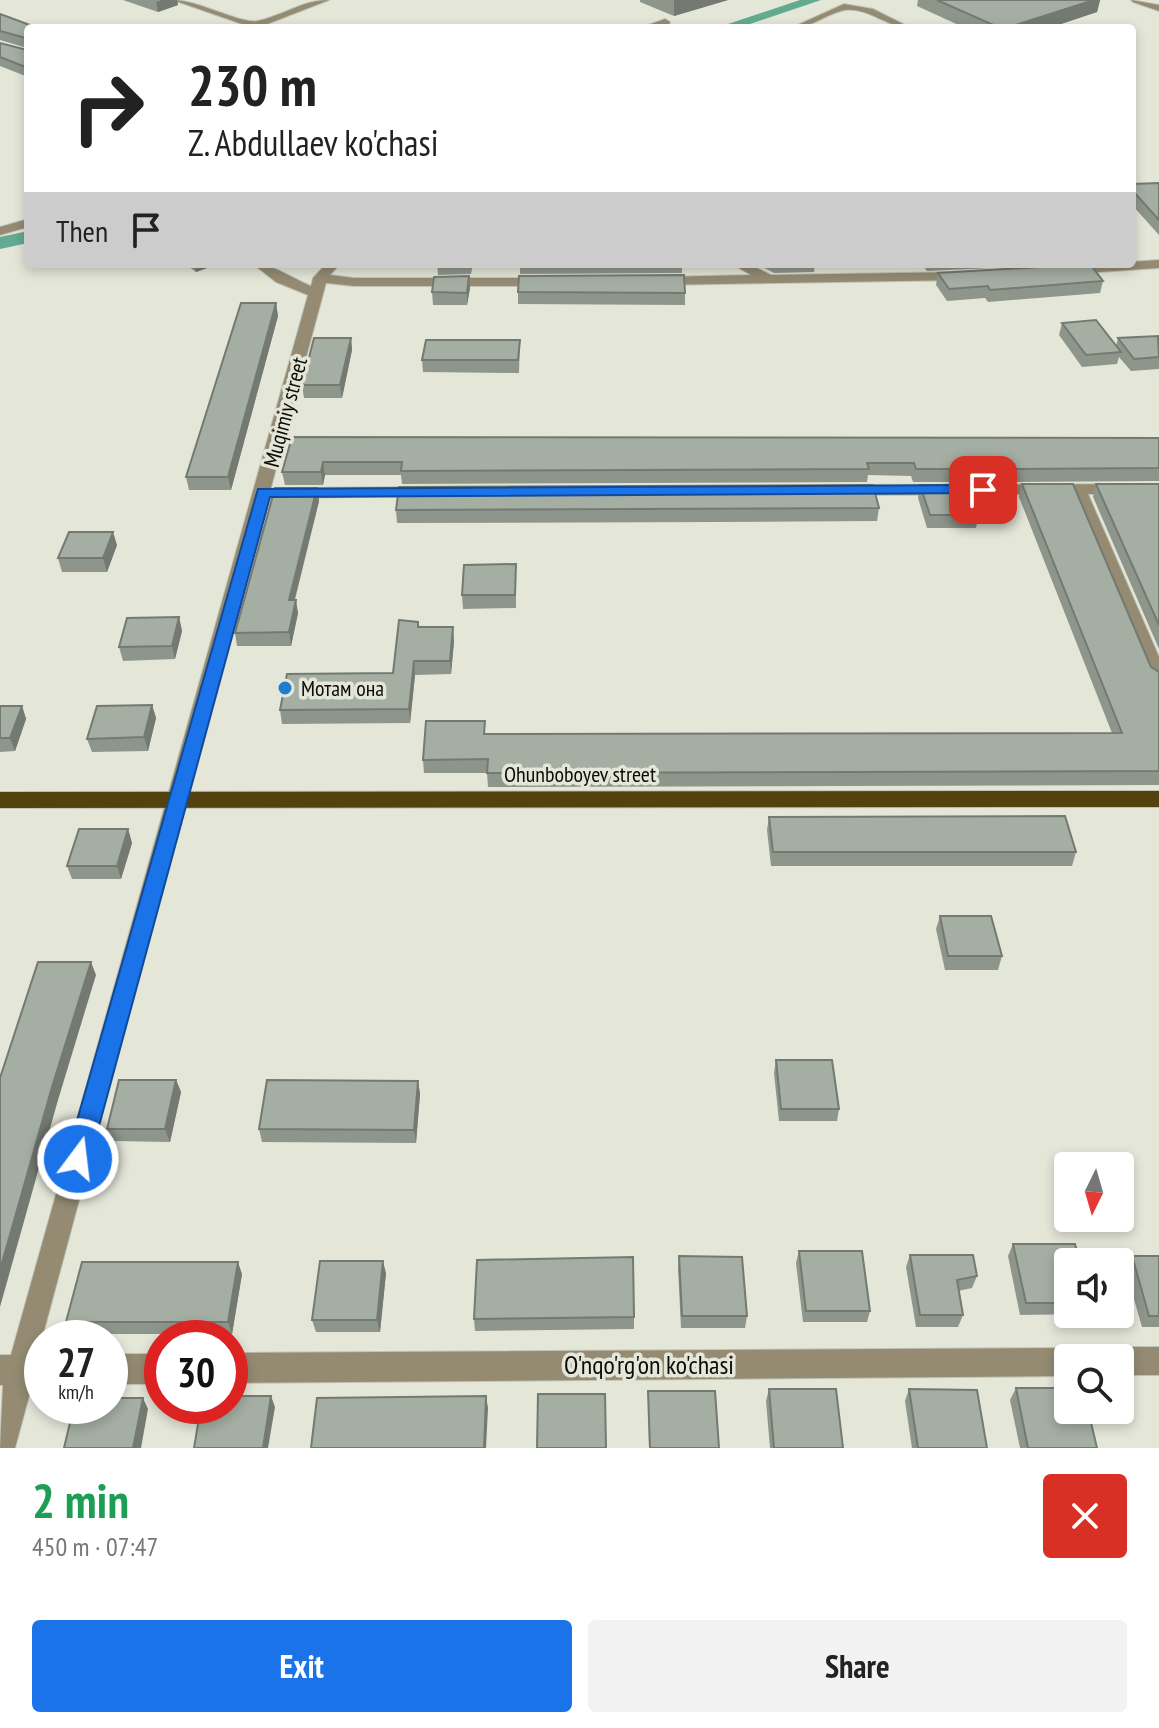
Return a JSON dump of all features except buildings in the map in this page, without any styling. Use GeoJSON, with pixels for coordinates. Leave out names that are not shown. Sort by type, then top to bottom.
{"type":"FeatureCollection","features":[{"type":"Feature","properties":{"kind":"main road","name":"Ohunboboyev street"},"geometry":{"type":"LineString","coordinates":[[0,800],[1159,799]]}},
{"type":"Feature","properties":{"kind":"street"},"geometry":{"type":"LineString","coordinates":[[178,0],[243,24]]}},
{"type":"Feature","properties":{"kind":"street"},"geometry":{"type":"LineString","coordinates":[[259,24],[324,0]]}},
{"type":"Feature","properties":{"kind":"street"},"geometry":{"type":"LineString","coordinates":[[1136,0],[1159,8]]}},
{"type":"Feature","properties":{"kind":"street"},"geometry":{"type":"LineString","coordinates":[[805,24],[844,7],[869,11],[897,24]]}},
{"type":"Feature","properties":{"kind":"street"},"geometry":{"type":"LineString","coordinates":[[658,24],[665,22]]}},
{"type":"Feature","properties":{"kind":"street"},"geometry":{"type":"LineString","coordinates":[[0,231],[24,224]]}},
{"type":"Feature","properties":{"kind":"street"},"geometry":{"type":"LineString","coordinates":[[1136,266],[1159,264]]}},
{"type":"Feature","properties":{"kind":"street"},"geometry":{"type":"LineString","coordinates":[[266,268],[281,279],[555,282]]}},
{"type":"Feature","properties":{"kind":"street"},"geometry":{"type":"LineString","coordinates":[[747,268],[771,281]]}},
{"type":"Feature","properties":{"kind":"street"},"geometry":{"type":"LineString","coordinates":[[1052,271],[1098,268]]}},
{"type":"Feature","properties":{"kind":"street"},"geometry":{"type":"LineString","coordinates":[[648,282],[976,276]]}},
{"type":"Feature","properties":{"kind":"street","name":"Muqimiy street"},"geometry":{"type":"LineString","coordinates":[[0,1448],[176,798],[323,279]]}},
{"type":"Feature","properties":{"kind":"street"},"geometry":{"type":"LineString","coordinates":[[1077,489],[1159,679]]}},
{"type":"Feature","properties":{"kind":"street"},"geometry":{"type":"LineString","coordinates":[[821,490],[1159,489]]}},
{"type":"Feature","properties":{"kind":"street"},"geometry":{"type":"LineString","coordinates":[[263,493],[439,492]]}},
{"type":"Feature","properties":{"kind":"street"},"geometry":{"type":"LineString","coordinates":[[1134,1361],[1159,1361]]}},
{"type":"Feature","properties":{"kind":"street","name":"O'nqo'rg'on ko'chasi"},"geometry":{"type":"LineString","coordinates":[[248,1368],[1054,1362]]}},
{"type":"Feature","properties":{"kind":"waterway"},"geometry":{"type":"LineString","coordinates":[[736,24],[814,0]]}},
{"type":"Feature","properties":{"kind":"waterway"},"geometry":{"type":"LineString","coordinates":[[0,243],[24,238]]}},
{"type":"Feature","properties":{"kind":"place","name":"Мотам она"},"geometry":{"type":"Point","coordinates":[285,688]}},
{"type":"Feature","properties":{"kind":"route"},"geometry":{"type":"LineString","coordinates":[[78,1159],[263,493],[983,490]]}}]}
